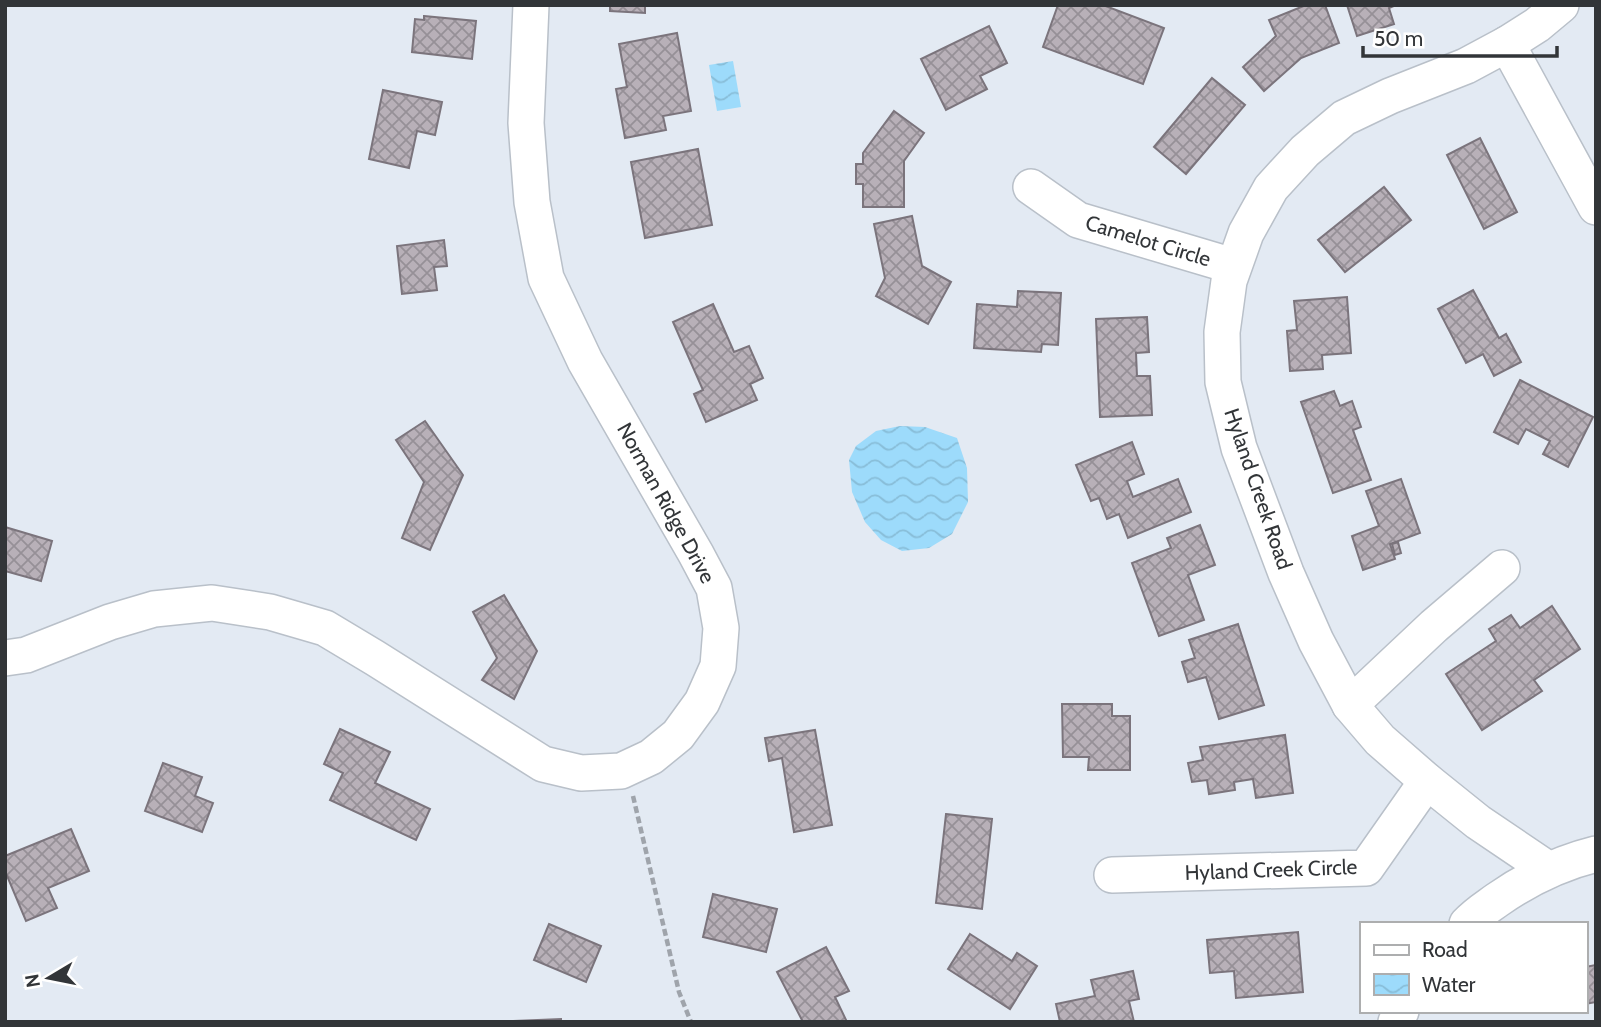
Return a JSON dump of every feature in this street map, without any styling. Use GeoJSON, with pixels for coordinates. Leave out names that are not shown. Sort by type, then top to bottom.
{"type":"FeatureCollection","features":[{"type":"Feature","properties":{"kind":"street","name":"Norman Ridge Drive"},"geometry":{"type":"LineString","coordinates":[[5,658],[26,655],[110,622],[154,609],[212,603],[270,612],[325,628],[542,764],[581,773],[621,771],[651,757],[678,735],[702,702],[718,666],[721,628],[714,588],[585,360],[546,278],[532,202],[526,123],[531,5]]}},
{"type":"Feature","properties":{"kind":"street","name":"Hyland Creek Road"},"geometry":{"type":"LineString","coordinates":[[1549,870],[1478,822],[1427,782],[1380,740],[1350,705],[1316,641],[1286,573],[1240,448],[1223,382],[1222,332],[1233,266],[1246,233],[1271,188],[1305,151],[1344,118],[1390,96],[1466,66],[1537,25],[1560,5]]}},
{"type":"Feature","properties":{"kind":"street"},"geometry":{"type":"LineString","coordinates":[[1507,44],[1596,207]]}},
{"type":"Feature","properties":{"kind":"street","name":"Camelot Circle"},"geometry":{"type":"LineString","coordinates":[[1031,187],[1078,220],[1233,266]]}},
{"type":"Feature","properties":{"kind":"street"},"geometry":{"type":"LineString","coordinates":[[1350,705],[1434,626],[1502,568]]}},
{"type":"Feature","properties":{"kind":"street","name":"Hyland Creek Circle"},"geometry":{"type":"LineString","coordinates":[[1112,875],[1366,868],[1427,782]]}},
{"type":"Feature","properties":{"kind":"street"},"geometry":{"type":"LineString","coordinates":[[1469,922],[1521,883],[1572,860],[1596,854]]}},
{"type":"Feature","properties":{"kind":"path"},"geometry":{"type":"LineString","coordinates":[[621,771],[631,786],[679,992],[691,1022]]}},
{"type":"Feature","properties":{"kind":"water"},"geometry":{"type":"Polygon","coordinates":[[[733,61],[741,107],[717,111],[709,65],[733,61]]]}},
{"type":"Feature","properties":{"kind":"water"},"geometry":{"type":"Polygon","coordinates":[[[900,426],[925,427],[957,438],[967,468],[968,502],[952,534],[929,548],[902,551],[881,540],[865,522],[852,492],[849,460],[856,446],[876,431],[900,426]]]}},
{"type":"Feature","properties":{"kind":"building"},"geometry":{"type":"Polygon","coordinates":[[[610,5],[645,5],[645,13],[610,11],[610,5]]]}},
{"type":"Feature","properties":{"kind":"building"},"geometry":{"type":"Polygon","coordinates":[[[1058,5],[1103,5],[1164,28],[1143,84],[1043,47],[1058,5]]]}},
{"type":"Feature","properties":{"kind":"building"},"geometry":{"type":"Polygon","coordinates":[[[1306,5],[1325,5],[1339,43],[1301,58],[1264,91],[1243,67],[1276,36],[1269,20],[1306,5]]]}},
{"type":"Feature","properties":{"kind":"building"},"geometry":{"type":"Polygon","coordinates":[[[1347,5],[1396,5],[1389,8],[1394,24],[1357,36],[1347,5]]]}},
{"type":"Feature","properties":{"kind":"building"},"geometry":{"type":"Polygon","coordinates":[[[424,16],[476,21],[472,59],[412,52],[415,19],[424,20],[424,16]]]}},
{"type":"Feature","properties":{"kind":"building"},"geometry":{"type":"Polygon","coordinates":[[[989,26],[1007,63],[980,76],[987,89],[946,110],[921,59],[989,26]]]}},
{"type":"Feature","properties":{"kind":"building"},"geometry":{"type":"Polygon","coordinates":[[[677,33],[691,111],[663,116],[666,130],[625,138],[616,89],[627,87],[619,44],[677,33]]]}},
{"type":"Feature","properties":{"kind":"building"},"geometry":{"type":"Polygon","coordinates":[[[1212,78],[1245,105],[1186,174],[1154,147],[1212,78]]]}},
{"type":"Feature","properties":{"kind":"building"},"geometry":{"type":"Polygon","coordinates":[[[383,90],[442,102],[435,135],[417,131],[409,168],[369,159],[383,90]]]}},
{"type":"Feature","properties":{"kind":"building"},"geometry":{"type":"Polygon","coordinates":[[[894,111],[924,133],[904,161],[904,207],[863,207],[863,184],[856,184],[856,164],[863,164],[863,153],[894,111]]]}},
{"type":"Feature","properties":{"kind":"building"},"geometry":{"type":"Polygon","coordinates":[[[1480,138],[1517,212],[1484,229],[1447,155],[1480,138]]]}},
{"type":"Feature","properties":{"kind":"building"},"geometry":{"type":"Polygon","coordinates":[[[698,149],[712,225],[645,238],[631,162],[698,149]]]}},
{"type":"Feature","properties":{"kind":"building"},"geometry":{"type":"Polygon","coordinates":[[[1384,187],[1411,220],[1345,272],[1318,240],[1384,187]]]}},
{"type":"Feature","properties":{"kind":"building"},"geometry":{"type":"Polygon","coordinates":[[[912,216],[922,266],[951,282],[928,324],[876,296],[885,278],[874,224],[912,216]]]}},
{"type":"Feature","properties":{"kind":"building"},"geometry":{"type":"Polygon","coordinates":[[[444,240],[447,266],[434,267],[437,290],[402,294],[397,246],[444,240]]]}},
{"type":"Feature","properties":{"kind":"building"},"geometry":{"type":"Polygon","coordinates":[[[1473,290],[1499,338],[1506,334],[1521,362],[1494,376],[1483,354],[1466,363],[1438,309],[1473,290]]]}},
{"type":"Feature","properties":{"kind":"building"},"geometry":{"type":"Polygon","coordinates":[[[1018,291],[1061,293],[1058,345],[1042,344],[1041,352],[974,348],[977,304],[1017,307],[1018,291]]]}},
{"type":"Feature","properties":{"kind":"building"},"geometry":{"type":"Polygon","coordinates":[[[1347,297],[1351,353],[1322,355],[1323,369],[1290,371],[1287,331],[1297,330],[1294,301],[1347,297]]]}},
{"type":"Feature","properties":{"kind":"building"},"geometry":{"type":"Polygon","coordinates":[[[713,304],[734,352],[749,346],[763,378],[750,384],[757,400],[706,422],[694,394],[703,390],[673,322],[713,304]]]}},
{"type":"Feature","properties":{"kind":"building"},"geometry":{"type":"Polygon","coordinates":[[[1147,317],[1149,352],[1136,353],[1137,376],[1150,376],[1152,415],[1100,417],[1096,319],[1147,317]]]}},
{"type":"Feature","properties":{"kind":"building"},"geometry":{"type":"Polygon","coordinates":[[[1520,380],[1593,417],[1568,467],[1543,454],[1550,441],[1526,429],[1518,444],[1494,432],[1520,380]]]}},
{"type":"Feature","properties":{"kind":"building"},"geometry":{"type":"Polygon","coordinates":[[[1334,391],[1340,406],[1352,401],[1361,427],[1353,430],[1371,480],[1333,493],[1301,402],[1334,391]]]}},
{"type":"Feature","properties":{"kind":"building"},"geometry":{"type":"Polygon","coordinates":[[[425,421],[463,475],[430,550],[402,538],[424,482],[396,440],[425,421]]]}},
{"type":"Feature","properties":{"kind":"building"},"geometry":{"type":"Polygon","coordinates":[[[1132,442],[1144,474],[1127,481],[1133,497],[1178,479],[1191,512],[1128,538],[1119,514],[1107,519],[1099,498],[1091,501],[1076,465],[1132,442]]]}},
{"type":"Feature","properties":{"kind":"building"},"geometry":{"type":"Polygon","coordinates":[[[1401,479],[1420,533],[1390,544],[1395,559],[1363,570],[1352,536],[1379,526],[1366,491],[1401,479]]]}},
{"type":"Feature","properties":{"kind":"building"},"geometry":{"type":"Polygon","coordinates":[[[1200,525],[1215,565],[1188,575],[1204,620],[1159,636],[1132,563],[1171,548],[1167,538],[1200,525]]]}},
{"type":"Feature","properties":{"kind":"building"},"geometry":{"type":"Polygon","coordinates":[[[5,527],[52,541],[41,581],[5,571],[5,527]]]}},
{"type":"Feature","properties":{"kind":"building"},"geometry":{"type":"Polygon","coordinates":[[[1398,542],[1401,553],[1395,555],[1392,544],[1398,542]]]}},
{"type":"Feature","properties":{"kind":"building"},"geometry":{"type":"Polygon","coordinates":[[[504,595],[537,651],[514,699],[482,680],[497,658],[473,612],[504,595]]]}},
{"type":"Feature","properties":{"kind":"building"},"geometry":{"type":"Polygon","coordinates":[[[1552,606],[1580,649],[1534,680],[1542,691],[1482,730],[1446,674],[1496,641],[1489,629],[1511,615],[1520,628],[1552,606]]]}},
{"type":"Feature","properties":{"kind":"building"},"geometry":{"type":"Polygon","coordinates":[[[1238,624],[1264,705],[1219,719],[1206,677],[1188,682],[1182,662],[1195,658],[1189,640],[1238,624]]]}},
{"type":"Feature","properties":{"kind":"building"},"geometry":{"type":"Polygon","coordinates":[[[1062,704],[1112,704],[1112,716],[1130,716],[1130,770],[1088,770],[1089,757],[1063,757],[1062,704]]]}},
{"type":"Feature","properties":{"kind":"building"},"geometry":{"type":"Polygon","coordinates":[[[340,729],[390,752],[375,783],[430,809],[416,840],[330,800],[343,773],[324,764],[340,729]]]}},
{"type":"Feature","properties":{"kind":"building"},"geometry":{"type":"Polygon","coordinates":[[[815,730],[832,825],[794,832],[782,758],[769,761],[765,738],[815,730]]]}},
{"type":"Feature","properties":{"kind":"building"},"geometry":{"type":"Polygon","coordinates":[[[1285,735],[1293,793],[1256,798],[1253,779],[1234,782],[1235,790],[1209,794],[1207,780],[1192,782],[1188,763],[1203,760],[1200,747],[1285,735]]]}},
{"type":"Feature","properties":{"kind":"building"},"geometry":{"type":"Polygon","coordinates":[[[163,763],[202,777],[195,796],[213,803],[202,832],[145,811],[163,763]]]}},
{"type":"Feature","properties":{"kind":"building"},"geometry":{"type":"Polygon","coordinates":[[[946,814],[992,819],[982,909],[936,903],[946,814]]]}},
{"type":"Feature","properties":{"kind":"building"},"geometry":{"type":"Polygon","coordinates":[[[71,829],[89,871],[48,888],[57,908],[26,921],[5,871],[5,856],[71,829]]]}},
{"type":"Feature","properties":{"kind":"building"},"geometry":{"type":"Polygon","coordinates":[[[713,894],[777,909],[766,952],[703,937],[713,894]]]}},
{"type":"Feature","properties":{"kind":"building"},"geometry":{"type":"Polygon","coordinates":[[[549,924],[601,946],[586,982],[534,960],[549,924]]]}},
{"type":"Feature","properties":{"kind":"building"},"geometry":{"type":"Polygon","coordinates":[[[1298,932],[1303,992],[1236,998],[1234,971],[1210,973],[1207,940],[1298,932]]]}},
{"type":"Feature","properties":{"kind":"building"},"geometry":{"type":"Polygon","coordinates":[[[970,934],[1012,961],[1017,953],[1037,966],[1010,1009],[948,969],[970,934]]]}},
{"type":"Feature","properties":{"kind":"building"},"geometry":{"type":"Polygon","coordinates":[[[826,947],[849,991],[835,997],[847,1022],[803,1022],[777,972],[826,947]]]}},
{"type":"Feature","properties":{"kind":"building"},"geometry":{"type":"Polygon","coordinates":[[[1596,965],[1596,1002],[1587,1004],[1587,967],[1596,965]]]}},
{"type":"Feature","properties":{"kind":"building"},"geometry":{"type":"Polygon","coordinates":[[[1133,971],[1139,999],[1129,1001],[1134,1022],[1060,1022],[1056,1004],[1095,996],[1091,980],[1133,971]]]}},
{"type":"Feature","properties":{"kind":"building"},"geometry":{"type":"Polygon","coordinates":[[[561,1019],[561,1022],[514,1022],[514,1021],[561,1019]]]}}]}
